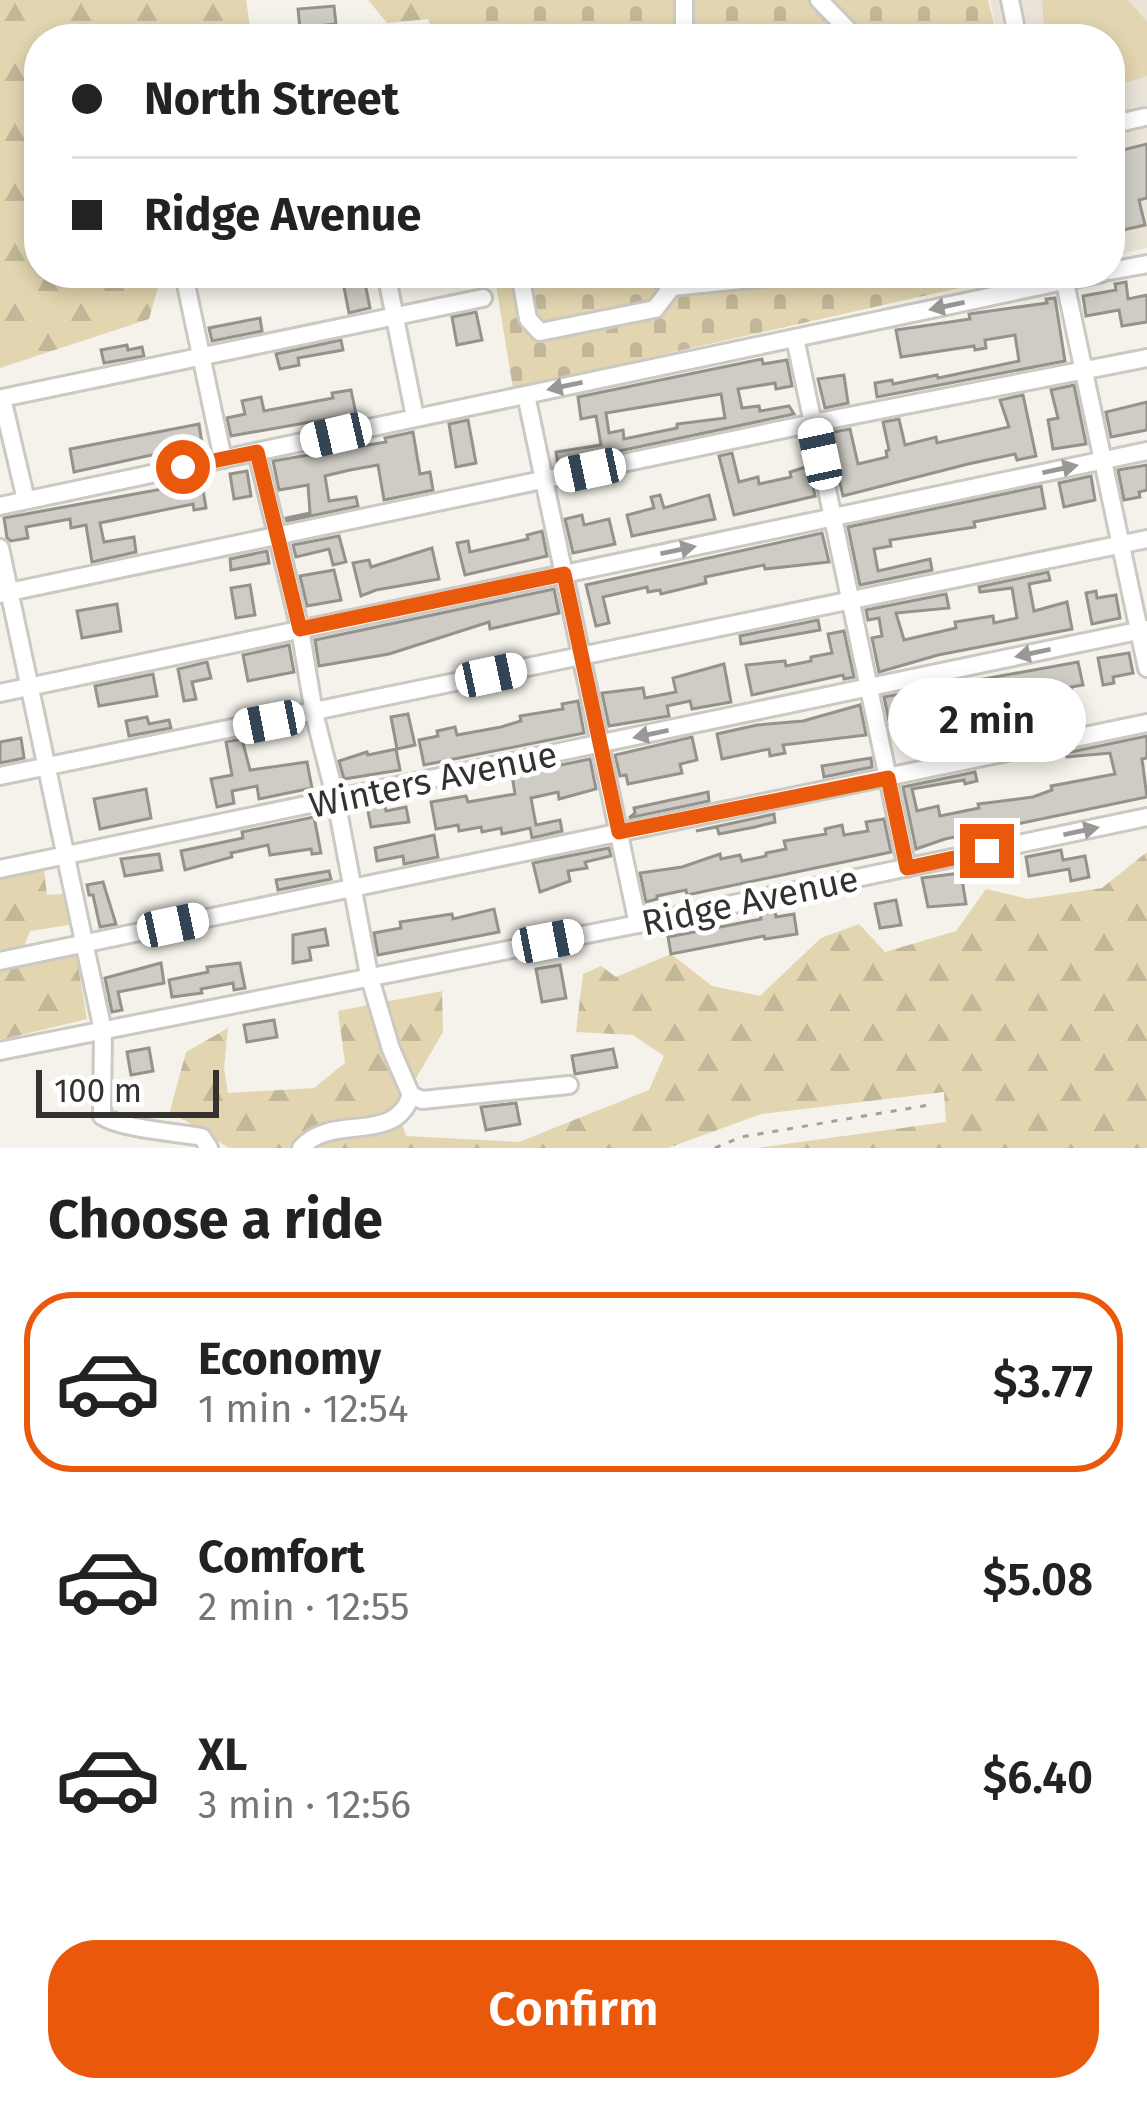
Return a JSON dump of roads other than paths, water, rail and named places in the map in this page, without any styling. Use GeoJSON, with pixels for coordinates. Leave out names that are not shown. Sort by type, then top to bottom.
{"type":"FeatureCollection","features":[{"type":"Feature","properties":{"kind":"street"},"geometry":{"type":"LineString","coordinates":[[819,0],[842,24]]}},
{"type":"Feature","properties":{"kind":"street"},"geometry":{"type":"LineString","coordinates":[[187,288],[223,459]]}},
{"type":"Feature","properties":{"kind":"street"},"geometry":{"type":"LineString","coordinates":[[389,288],[415,417]]}},
{"type":"Feature","properties":{"kind":"street"},"geometry":{"type":"LineString","coordinates":[[523,288],[528,319],[540,332],[655,309],[668,288]]}},
{"type":"Feature","properties":{"kind":"street"},"geometry":{"type":"LineString","coordinates":[[0,506],[1015,288]]}},
{"type":"Feature","properties":{"kind":"street"},"geometry":{"type":"LineString","coordinates":[[1066,288],[1120,544],[1143,630],[1147,668]]}},
{"type":"Feature","properties":{"kind":"street"},"geometry":{"type":"LineString","coordinates":[[26,500],[2,398],[483,298]]}},
{"type":"Feature","properties":{"kind":"street"},"geometry":{"type":"LineString","coordinates":[[794,338],[907,868]]}},
{"type":"Feature","properties":{"kind":"street"},"geometry":{"type":"LineString","coordinates":[[4,593],[1147,358]]}},
{"type":"Feature","properties":{"kind":"street"},"geometry":{"type":"LineString","coordinates":[[526,395],[638,924]]}},
{"type":"Feature","properties":{"kind":"street"},"geometry":{"type":"LineString","coordinates":[[0,692],[1147,451]]}},
{"type":"Feature","properties":{"kind":"street"},"geometry":{"type":"LineString","coordinates":[[257,452],[337,800],[369,975],[391,1049],[411,1095],[406,1112],[389,1124],[321,1131],[301,1148]]}},
{"type":"Feature","properties":{"kind":"street"},"geometry":{"type":"LineString","coordinates":[[0,776],[1147,539]]}},
{"type":"Feature","properties":{"kind":"street"},"geometry":{"type":"LineString","coordinates":[[0,548],[4,593],[30,686],[103,1031],[102,1116],[116,1125],[202,1137],[209,1148]]}},
{"type":"Feature","properties":{"kind":"street","name":"Winters Avenue"},"geometry":{"type":"LineString","coordinates":[[0,869],[1143,630]]}},
{"type":"Feature","properties":{"kind":"street"},"geometry":{"type":"LineString","coordinates":[[0,962],[1147,723]]}},
{"type":"Feature","properties":{"kind":"street","name":"Ridge Avenue"},"geometry":{"type":"LineString","coordinates":[[0,1051],[1147,817]]}},
{"type":"Feature","properties":{"kind":"street"},"geometry":{"type":"LineString","coordinates":[[411,1095],[422,1100],[569,1085]]}}]}
